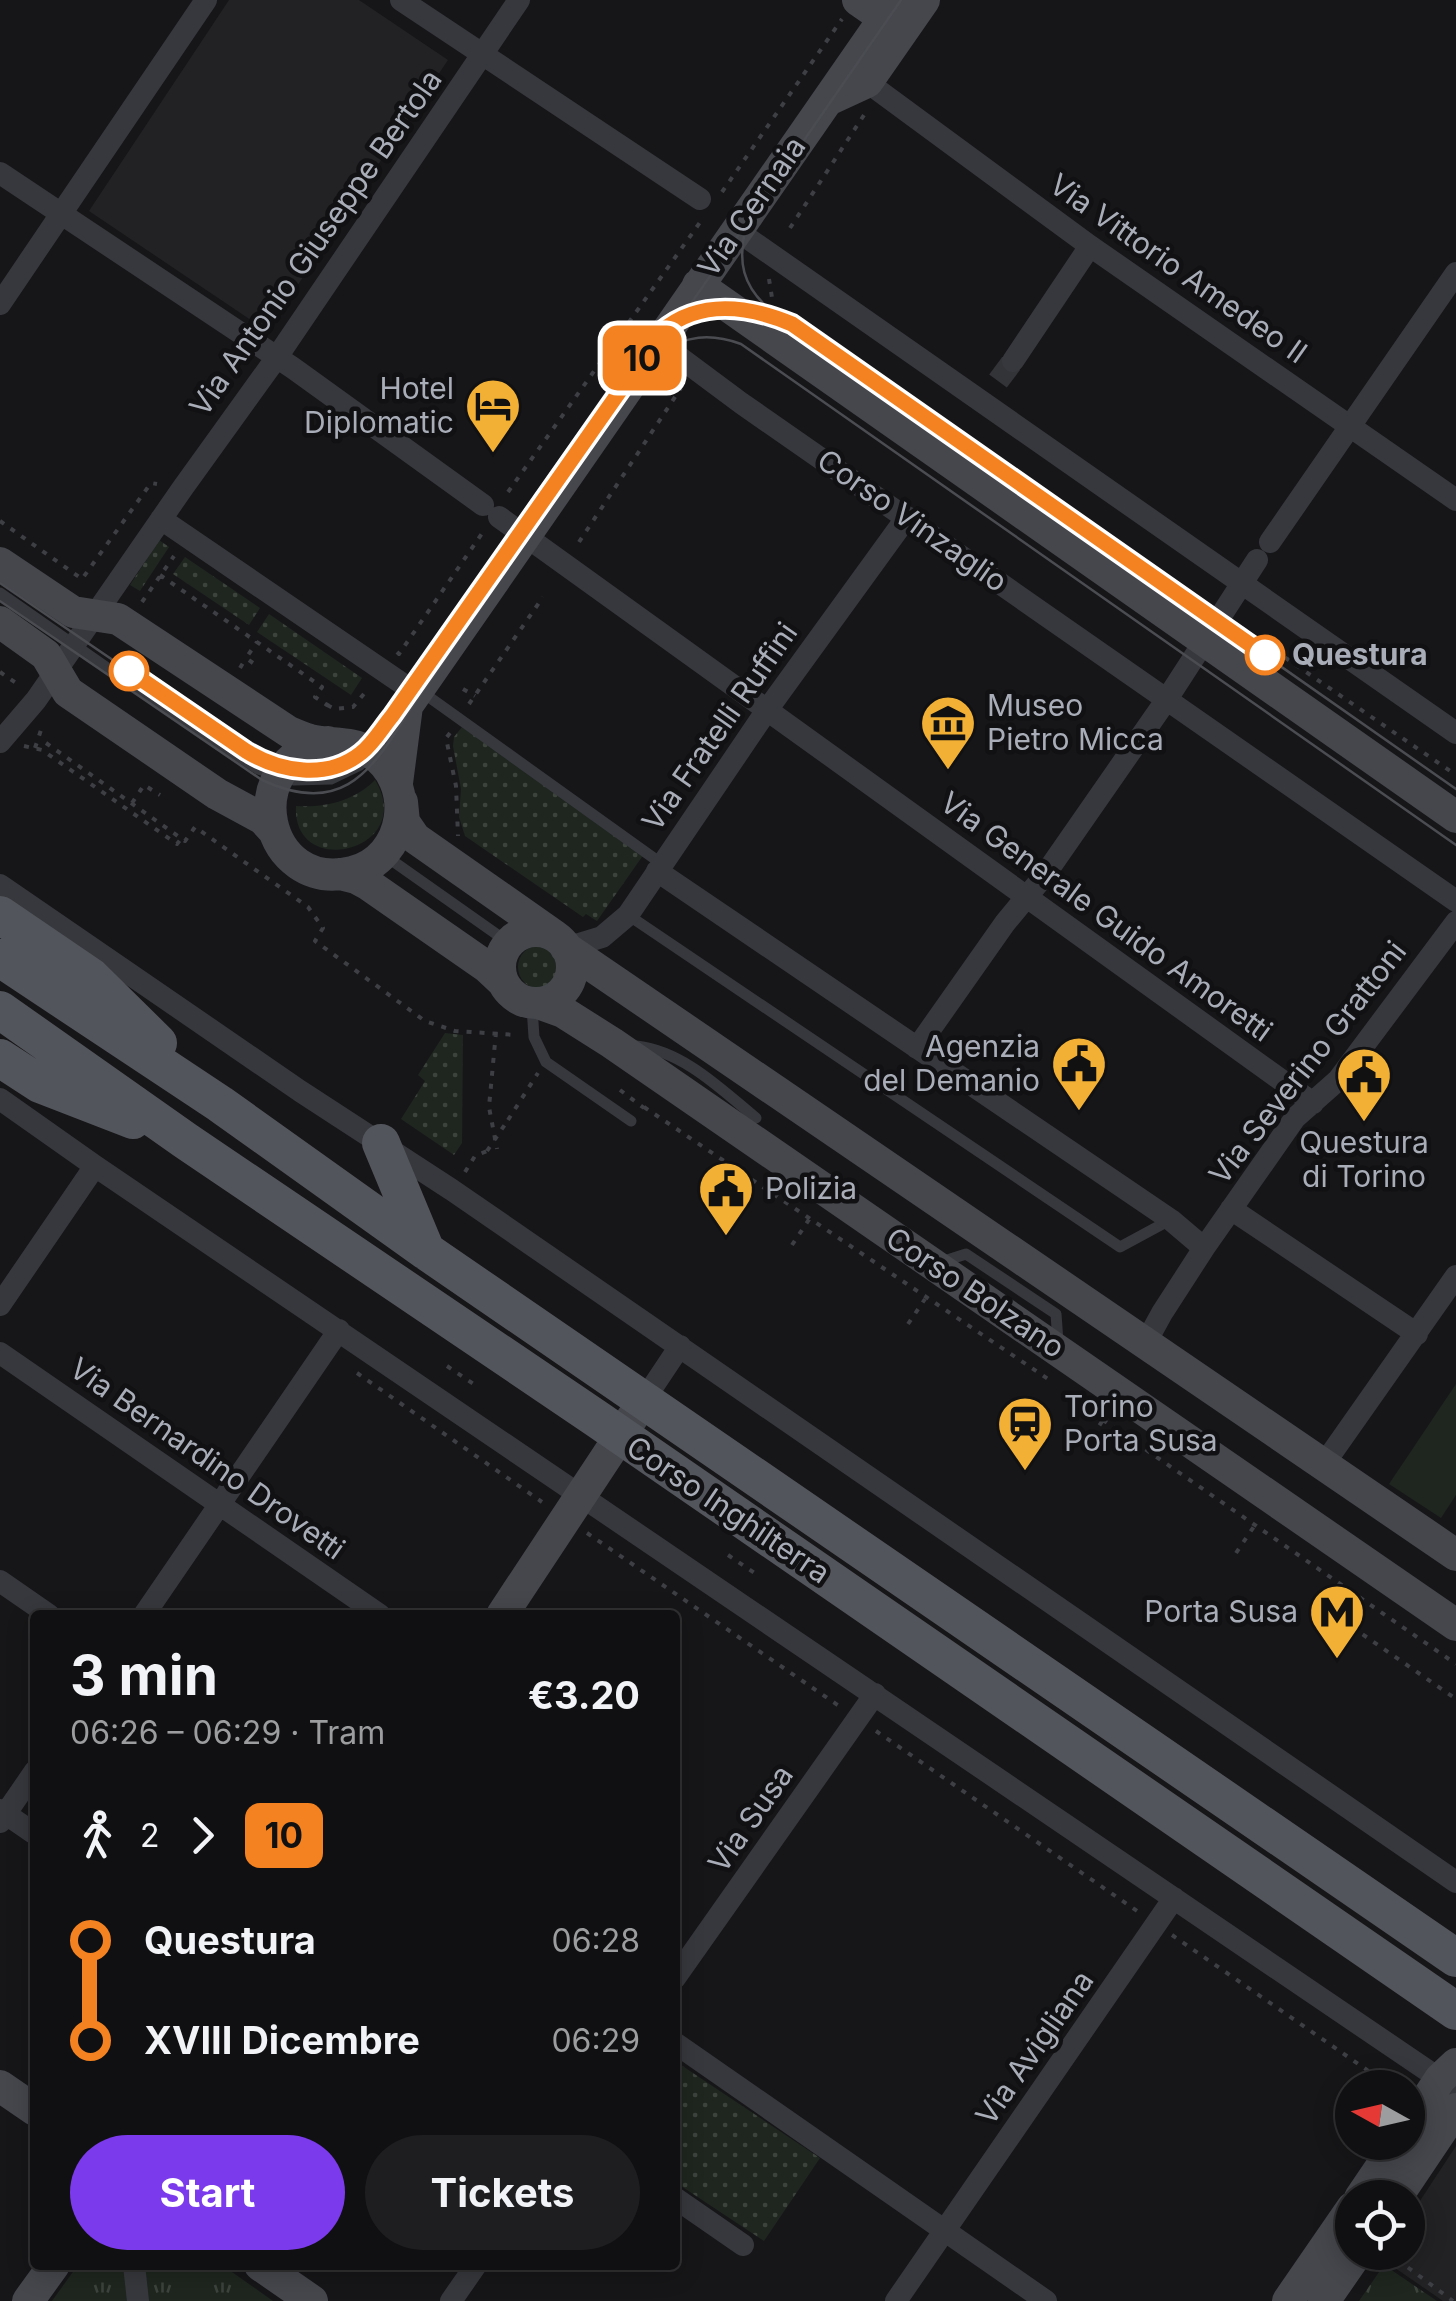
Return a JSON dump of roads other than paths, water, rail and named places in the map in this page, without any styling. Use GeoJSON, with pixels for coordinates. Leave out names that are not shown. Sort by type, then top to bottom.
{"type":"FeatureCollection","features":[{"type":"Feature","properties":{"kind":"main road"},"geometry":{"type":"LineString","coordinates":[[0,915],[91,977],[220,1104]]}},
{"type":"Feature","properties":{"kind":"main road","name":"Corso Inghilterra"},"geometry":{"type":"LineString","coordinates":[[0,958],[220,1104],[426,1251],[1456,1958]]}},
{"type":"Feature","properties":{"kind":"main road","name":"Corso Inghilterra"},"geometry":{"type":"LineString","coordinates":[[0,1010],[1456,2011]]}},
{"type":"Feature","properties":{"kind":"main road"},"geometry":{"type":"LineString","coordinates":[[0,1058],[40,1084],[186,1141]]}},
{"type":"Feature","properties":{"kind":"main road"},"geometry":{"type":"LineString","coordinates":[[381,1143],[426,1251]]}},
{"type":"Feature","properties":{"kind":"street"},"geometry":{"type":"LineString","coordinates":[[0,304],[206,0]]}},
{"type":"Feature","properties":{"kind":"street"},"geometry":{"type":"LineString","coordinates":[[401,0],[708,204]]}},
{"type":"Feature","properties":{"kind":"street","name":"Via Antonio Giuseppe Bertola"},"geometry":{"type":"LineString","coordinates":[[11,744],[64,658],[277,357],[477,52],[520,0]]}},
{"type":"Feature","properties":{"kind":"street"},"geometry":{"type":"LineString","coordinates":[[824,102],[874,86],[924,0]]}},
{"type":"Feature","properties":{"kind":"street","name":"Via Cernaia"},"geometry":{"type":"LineString","coordinates":[[383,854],[401,817],[399,791],[414,696],[499,520],[659,342],[824,102],[870,10]]}},
{"type":"Feature","properties":{"kind":"street","name":"Via Vittorio Amedeo II"},"geometry":{"type":"LineString","coordinates":[[874,86],[1090,246],[1456,500]]}},
{"type":"Feature","properties":{"kind":"street","name":"Via Generale Guido Amoretti"},"geometry":{"type":"LineString","coordinates":[[0,172],[277,357],[1313,1103]]}},
{"type":"Feature","properties":{"kind":"street"},"geometry":{"type":"LineString","coordinates":[[736,230],[1456,733]]}},
{"type":"Feature","properties":{"kind":"street"},"geometry":{"type":"LineString","coordinates":[[1013,361],[1090,246]]}},
{"type":"Feature","properties":{"kind":"street"},"geometry":{"type":"LineString","coordinates":[[917,1048],[1005,923],[1044,876],[1456,274]]}},
{"type":"Feature","properties":{"kind":"street"},"geometry":{"type":"LineString","coordinates":[[698,285],[1213,627],[1456,817]]}},
{"type":"Feature","properties":{"kind":"street","name":"Corso Vinzaglio"},"geometry":{"type":"LineString","coordinates":[[659,342],[1456,901]]}},
{"type":"Feature","properties":{"kind":"street"},"geometry":{"type":"LineString","coordinates":[[983,402],[998,382]]}},
{"type":"Feature","properties":{"kind":"street","name":"Via Fratelli Ruffini"},"geometry":{"type":"LineString","coordinates":[[561,942],[589,943],[628,915],[767,710],[906,517]]}},
{"type":"Feature","properties":{"kind":"street"},"geometry":{"type":"LineString","coordinates":[[161,519],[414,696]]}},
{"type":"Feature","properties":{"kind":"street"},"geometry":{"type":"LineString","coordinates":[[0,563],[73,612],[118,619],[288,732],[310,740],[352,744],[371,753],[387,766],[399,791]]}},
{"type":"Feature","properties":{"kind":"street"},"geometry":{"type":"LineString","coordinates":[[0,622],[46,655],[64,658],[68,692],[224,798],[271,822]]}},
{"type":"Feature","properties":{"kind":"street","name":"Via Cernaia"},"geometry":{"type":"LineString","coordinates":[[285,767],[306,748],[368,732],[414,696]]}},
{"type":"Feature","properties":{"kind":"street"},"geometry":{"type":"LineString","coordinates":[[285,767],[270,798],[271,822],[287,854],[302,865],[369,885],[486,967],[516,996],[535,1003],[559,995],[568,983],[572,968],[561,942],[542,931],[520,934],[509,943],[500,962],[503,982]]}},
{"type":"Feature","properties":{"kind":"street","name":"Corso Bolzano"},"geometry":{"type":"LineString","coordinates":[[399,791],[404,822],[415,838],[1456,1555]]}},
{"type":"Feature","properties":{"kind":"street"},"geometry":{"type":"LineString","coordinates":[[340,874],[363,868],[383,854]]}},
{"type":"Feature","properties":{"kind":"street"},"geometry":{"type":"LineString","coordinates":[[660,867],[1171,1220],[1204,1248]]}},
{"type":"Feature","properties":{"kind":"street"},"geometry":{"type":"LineString","coordinates":[[0,885],[680,1346],[1456,1882]]}},
{"type":"Feature","properties":{"kind":"street","name":"Via Severino Grattoni"},"geometry":{"type":"LineString","coordinates":[[1145,1344],[1204,1248],[1295,1118],[1338,1080],[1456,922]]}},
{"type":"Feature","properties":{"kind":"street","name":"Corso Bolzano"},"geometry":{"type":"LineString","coordinates":[[535,1003],[563,1012],[612,1044],[933,1265],[1109,1405],[1456,1626]]}},
{"type":"Feature","properties":{"kind":"street"},"geometry":{"type":"LineString","coordinates":[[0,1099],[574,1507],[875,1694],[1174,1898],[1451,2078],[1425,2108]]}},
{"type":"Feature","properties":{"kind":"street"},"geometry":{"type":"LineString","coordinates":[[0,1304],[94,1166]]}},
{"type":"Feature","properties":{"kind":"street"},"geometry":{"type":"LineString","coordinates":[[1231,1209],[1417,1334]]}},
{"type":"Feature","properties":{"kind":"street"},"geometry":{"type":"LineString","coordinates":[[1324,1464],[1456,1276]]}},
{"type":"Feature","properties":{"kind":"street"},"geometry":{"type":"LineString","coordinates":[[147,1610],[333,1339]]}},
{"type":"Feature","properties":{"kind":"street"},"geometry":{"type":"LineString","coordinates":[[1109,1405],[1145,1344]]}},
{"type":"Feature","properties":{"kind":"street"},"geometry":{"type":"LineString","coordinates":[[505,1610],[680,1346]]}},
{"type":"Feature","properties":{"kind":"street","name":"Via Bernardino Drovetti"},"geometry":{"type":"LineString","coordinates":[[0,1353],[373,1610]]}},
{"type":"Feature","properties":{"kind":"street"},"geometry":{"type":"LineString","coordinates":[[0,1580],[42,1610]]}},
{"type":"Feature","properties":{"kind":"street","name":"Via Susa"},"geometry":{"type":"LineString","coordinates":[[680,1971],[875,1694]]}},
{"type":"Feature","properties":{"kind":"street"},"geometry":{"type":"LineString","coordinates":[[30,1778],[2,1815],[30,1831]]}},
{"type":"Feature","properties":{"kind":"street","name":"Via Avigliana"},"geometry":{"type":"LineString","coordinates":[[896,2301],[1174,1898]]}},
{"type":"Feature","properties":{"kind":"street"},"geometry":{"type":"LineString","coordinates":[[680,2046],[1046,2301]]}},
{"type":"Feature","properties":{"kind":"street"},"geometry":{"type":"LineString","coordinates":[[0,2086],[30,2107]]}},
{"type":"Feature","properties":{"kind":"street"},"geometry":{"type":"LineString","coordinates":[[1408,2180],[1456,2109]]}},
{"type":"Feature","properties":{"kind":"street"},"geometry":{"type":"LineString","coordinates":[[680,2201],[743,2245]]}},
{"type":"Feature","properties":{"kind":"street"},"geometry":{"type":"LineString","coordinates":[[1288,2301],[1335,2233]]}},
{"type":"Feature","properties":{"kind":"street"},"geometry":{"type":"LineString","coordinates":[[28,2301],[50,2270]]}},
{"type":"Feature","properties":{"kind":"street"},"geometry":{"type":"LineString","coordinates":[[135,2270],[138,2301]]}},
{"type":"Feature","properties":{"kind":"street"},"geometry":{"type":"LineString","coordinates":[[267,2270],[312,2301]]}},
{"type":"Feature","properties":{"kind":"street"},"geometry":{"type":"LineString","coordinates":[[451,2301],[473,2270]]}},
{"type":"Feature","properties":{"kind":"street"},"geometry":{"type":"LineString","coordinates":[[1324,2301],[1346,2270]]}},
{"type":"Feature","properties":{"kind":"lane"},"geometry":{"type":"LineString","coordinates":[[0,593],[64,658],[258,768],[285,767]]}},
{"type":"Feature","properties":{"kind":"lane"},"geometry":{"type":"LineString","coordinates":[[245,760],[275,762],[285,767],[294,780],[331,779],[360,765],[385,738],[414,696],[459,719],[660,867]]}},
{"type":"Feature","properties":{"kind":"lane"},"geometry":{"type":"LineString","coordinates":[[245,760],[265,790],[271,822]]}},
{"type":"Feature","properties":{"kind":"lane"},"geometry":{"type":"LineString","coordinates":[[383,854],[509,943]]}},
{"type":"Feature","properties":{"kind":"lane"},"geometry":{"type":"LineString","coordinates":[[628,915],[1120,1247],[1171,1220]]}},
{"type":"Feature","properties":{"kind":"lane"},"geometry":{"type":"LineString","coordinates":[[535,1003],[534,1037],[546,1062],[631,1120]]}},
{"type":"Feature","properties":{"kind":"lane"},"geometry":{"type":"LineString","coordinates":[[612,1044],[652,1048],[670,1055],[708,1079],[756,1118]]}},
{"type":"Feature","properties":{"kind":"tunnel"},"geometry":{"type":"LineString","coordinates":[[998,381],[1013,361]]}},
{"type":"Feature","properties":{"kind":"tram line"},"geometry":{"type":"LineString","coordinates":[[0,601],[262,780],[311,793],[348,784],[364,773],[392,738],[901,0]]}},
{"type":"Feature","properties":{"kind":"tram line"},"geometry":{"type":"LineString","coordinates":[[745,231],[744,272],[752,290],[767,307],[1456,789]]}},
{"type":"Feature","properties":{"kind":"tram line","name":"10"},"geometry":{"type":"LineString","coordinates":[[129,671],[266,762],[310,770],[335,767],[358,756],[392,716],[662,331],[690,313],[731,308],[792,324],[1265,655]]}},
{"type":"Feature","properties":{"kind":"tram line"},"geometry":{"type":"LineString","coordinates":[[681,317],[705,310],[730,309],[779,319]]}},
{"type":"Feature","properties":{"kind":"tram line"},"geometry":{"type":"LineString","coordinates":[[659,354],[698,338],[741,344],[1456,845]]}},
{"type":"Feature","properties":{"kind":"tram line"},"geometry":{"type":"LineString","coordinates":[[0,583],[246,751],[275,764],[307,770],[339,766],[366,749],[395,710]]}},
{"type":"Feature","properties":{"kind":"place","name":"Hotel Diplomatic"},"geometry":{"type":"Point","coordinates":[493,455]}},
{"type":"Feature","properties":{"kind":"place","name":"Questura"},"geometry":{"type":"Point","coordinates":[1265,655]}},
{"type":"Feature","properties":{"kind":"place","name":"Museo Pietro Micca"},"geometry":{"type":"Point","coordinates":[948,772]}},
{"type":"Feature","properties":{"kind":"place","name":"Agenzia del Demanio"},"geometry":{"type":"Point","coordinates":[1079,1113]}},
{"type":"Feature","properties":{"kind":"place","name":"Questura di Torino"},"geometry":{"type":"Point","coordinates":[1364,1124]}},
{"type":"Feature","properties":{"kind":"place","name":"Polizia"},"geometry":{"type":"Point","coordinates":[726,1238]}},
{"type":"Feature","properties":{"kind":"place","name":"Torino Porta Susa"},"geometry":{"type":"Point","coordinates":[1025,1473]}},
{"type":"Feature","properties":{"kind":"place","name":"Porta Susa"},"geometry":{"type":"Point","coordinates":[1337,1661]}}]}
